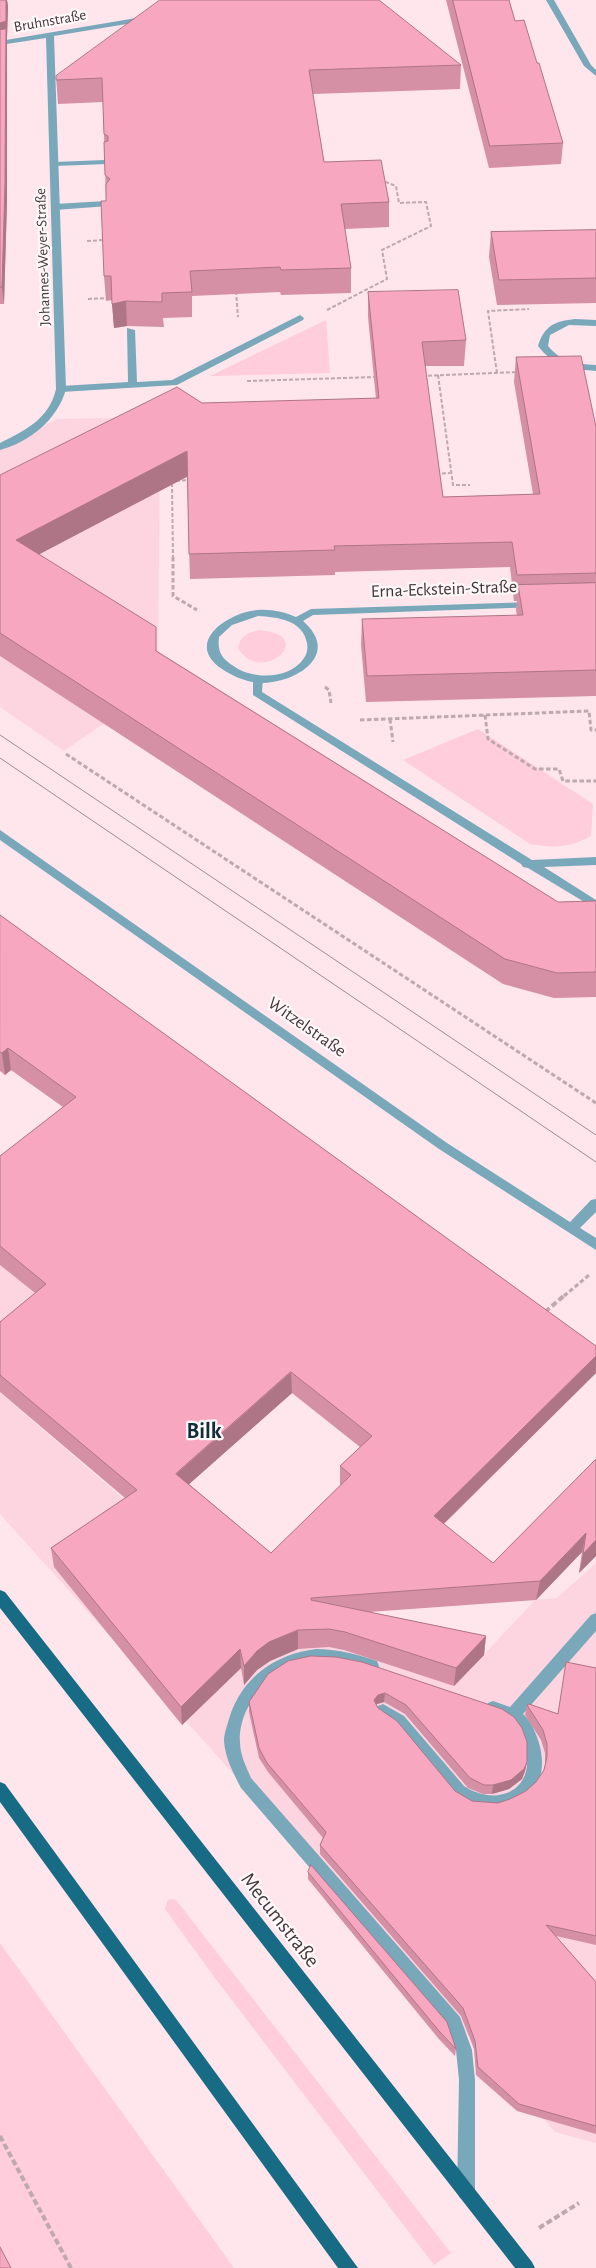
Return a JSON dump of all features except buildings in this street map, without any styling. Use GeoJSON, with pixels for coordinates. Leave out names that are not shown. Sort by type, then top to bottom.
{"type":"FeatureCollection","features":[{"type":"Feature","properties":{"kind":"main road","name":"Mecumstraße"},"geometry":{"type":"LineString","coordinates":[[0,1597],[526,2268]]}},
{"type":"Feature","properties":{"kind":"main road"},"geometry":{"type":"LineString","coordinates":[[0,1789],[349,2268]]}},
{"type":"Feature","properties":{"kind":"street"},"geometry":{"type":"LineString","coordinates":[[550,0],[588,66],[596,74]]}},
{"type":"Feature","properties":{"kind":"street","name":"Bruhnstraße"},"geometry":{"type":"LineString","coordinates":[[0,43],[156,16]]}},
{"type":"Feature","properties":{"kind":"street","name":"Johannes-Weyer-Straße"},"geometry":{"type":"LineString","coordinates":[[0,447],[39,426],[51,415],[59,401],[61,389],[50,35]]}},
{"type":"Feature","properties":{"kind":"street"},"geometry":{"type":"LineString","coordinates":[[54,164],[105,162]]}},
{"type":"Feature","properties":{"kind":"street"},"geometry":{"type":"LineString","coordinates":[[55,207],[106,204]]}},
{"type":"Feature","properties":{"kind":"street"},"geometry":{"type":"LineString","coordinates":[[61,389],[174,383],[300,318]]}},
{"type":"Feature","properties":{"kind":"street"},"geometry":{"type":"LineString","coordinates":[[596,323],[581,321],[559,324],[546,334],[543,346],[551,357],[571,366],[596,368]]}},
{"type":"Feature","properties":{"kind":"street"},"geometry":{"type":"LineString","coordinates":[[130,330],[133,385]]}},
{"type":"Feature","properties":{"kind":"street","name":"Erna-Eckstein-Straße"},"geometry":{"type":"LineString","coordinates":[[296,621],[311,612],[547,604]]}},
{"type":"Feature","properties":{"kind":"street"},"geometry":{"type":"LineString","coordinates":[[257,613],[273,614],[303,625],[312,636],[314,647],[310,659],[300,668],[285,676],[248,678],[232,673],[219,664],[212,653],[212,642],[218,630],[224,626],[241,616],[257,613]]}},
{"type":"Feature","properties":{"kind":"street"},"geometry":{"type":"LineString","coordinates":[[258,678],[257,693],[527,864],[596,905]]}},
{"type":"Feature","properties":{"kind":"street","name":"Witzelstraße"},"geometry":{"type":"LineString","coordinates":[[0,834],[444,1146],[596,1245]]}},
{"type":"Feature","properties":{"kind":"street"},"geometry":{"type":"LineString","coordinates":[[527,864],[596,861]]}},
{"type":"Feature","properties":{"kind":"street"},"geometry":{"type":"LineString","coordinates":[[572,1228],[596,1204]]}},
{"type":"Feature","properties":{"kind":"street"},"geometry":{"type":"LineString","coordinates":[[514,1715],[596,1620]]}},
{"type":"Feature","properties":{"kind":"street"},"geometry":{"type":"LineString","coordinates":[[384,1670],[344,1658],[322,1655],[290,1660],[277,1666],[248,1692],[239,1709],[232,1742],[236,1761],[246,1783],[454,2022],[464,2050],[467,2080],[466,2192]]}},
{"type":"Feature","properties":{"kind":"street"},"geometry":{"type":"LineString","coordinates":[[383,1711],[399,1721],[458,1791],[468,1799],[480,1803],[498,1803],[515,1796],[528,1786],[533,1778],[536,1756],[527,1728],[514,1715],[478,1703]]}},
{"type":"Feature","properties":{"kind":"path"},"geometry":{"type":"LineString","coordinates":[[300,318],[320,314],[387,279],[382,250],[431,226],[426,202],[399,203],[396,186],[384,181],[375,181]]}},
{"type":"Feature","properties":{"kind":"path"},"geometry":{"type":"LineString","coordinates":[[236,290],[241,349]]}},
{"type":"Feature","properties":{"kind":"path"},"geometry":{"type":"LineString","coordinates":[[497,373],[488,310],[534,309]]}},
{"type":"Feature","properties":{"kind":"path"},"geometry":{"type":"LineString","coordinates":[[418,376],[529,372],[551,357]]}},
{"type":"Feature","properties":{"kind":"path"},"geometry":{"type":"LineString","coordinates":[[438,375],[453,485],[470,485]]}},
{"type":"Feature","properties":{"kind":"path"},"geometry":{"type":"LineString","coordinates":[[239,381],[378,377]]}},
{"type":"Feature","properties":{"kind":"path"},"geometry":{"type":"LineString","coordinates":[[430,474],[450,473]]}},
{"type":"Feature","properties":{"kind":"path"},"geometry":{"type":"LineString","coordinates":[[192,480],[172,481],[173,596],[224,626]]}},
{"type":"Feature","properties":{"kind":"path"},"geometry":{"type":"LineString","coordinates":[[300,668],[329,690],[331,706]]}},
{"type":"Feature","properties":{"kind":"path"},"geometry":{"type":"LineString","coordinates":[[352,720],[588,711],[591,730],[596,730]]}},
{"type":"Feature","properties":{"kind":"path"},"geometry":{"type":"LineString","coordinates":[[485,716],[488,739],[535,769],[559,768],[562,781],[596,781]]}},
{"type":"Feature","properties":{"kind":"path"},"geometry":{"type":"LineString","coordinates":[[390,719],[393,748]]}},
{"type":"Feature","properties":{"kind":"path"},"geometry":{"type":"LineString","coordinates":[[66,754],[596,1103]]}},
{"type":"Feature","properties":{"kind":"path"},"geometry":{"type":"LineString","coordinates":[[545,1312],[584,1277]]}},
{"type":"Feature","properties":{"kind":"path"},"geometry":{"type":"LineString","coordinates":[[537,1306],[552,1318]]}},
{"type":"Feature","properties":{"kind":"path"},"geometry":{"type":"LineString","coordinates":[[0,2136],[71,2268]]}},
{"type":"Feature","properties":{"kind":"path"},"geometry":{"type":"LineString","coordinates":[[551,2220],[578,2203]]}},
{"type":"Feature","properties":{"kind":"shaded area"},"geometry":{"type":"Polygon","coordinates":[[[326,320],[330,373],[210,376],[326,320]]]}},
{"type":"Feature","properties":{"kind":"shaded area"},"geometry":{"type":"Polygon","coordinates":[[[160,417],[158,686],[64,751],[0,707],[0,448],[57,419],[160,417]]]}},
{"type":"Feature","properties":{"kind":"shaded area"},"geometry":{"type":"Polygon","coordinates":[[[259,630],[277,634],[285,640],[285,648],[280,656],[271,661],[260,662],[248,659],[238,648],[240,641],[245,636],[259,630]]]}},
{"type":"Feature","properties":{"kind":"shaded area"},"geometry":{"type":"Polygon","coordinates":[[[478,729],[593,804],[591,836],[576,843],[561,846],[530,844],[403,760],[478,729]]]}},
{"type":"Feature","properties":{"kind":"shaded area"},"geometry":{"type":"Polygon","coordinates":[[[0,1265],[49,1305],[0,1346],[0,1265]]]}},
{"type":"Feature","properties":{"kind":"shaded area"},"geometry":{"type":"Polygon","coordinates":[[[0,1393],[282,1635],[416,1662],[465,1675],[535,1600],[557,1598],[596,1563],[596,2143],[555,2132],[0,1514],[0,1393]]]}},
{"type":"Feature","properties":{"kind":"shaded area"},"geometry":{"type":"Polygon","coordinates":[[[168,1900],[176,1900],[451,2253],[434,2265],[212,1974],[165,1909],[168,1900]]]}},
{"type":"Feature","properties":{"kind":"shaded area"},"geometry":{"type":"Polygon","coordinates":[[[0,1943],[234,2268],[9,2268],[0,2251],[0,1943]]]}},
{"type":"Feature","properties":{"kind":"tram line"},"geometry":{"type":"LineString","coordinates":[[0,735],[596,1135]]}},
{"type":"Feature","properties":{"kind":"tram line"},"geometry":{"type":"LineString","coordinates":[[0,758],[596,1162]]}},
{"type":"Feature","properties":{"kind":"district","name":"Bilk"},"geometry":{"type":"Point","coordinates":[204,1431]}}]}
